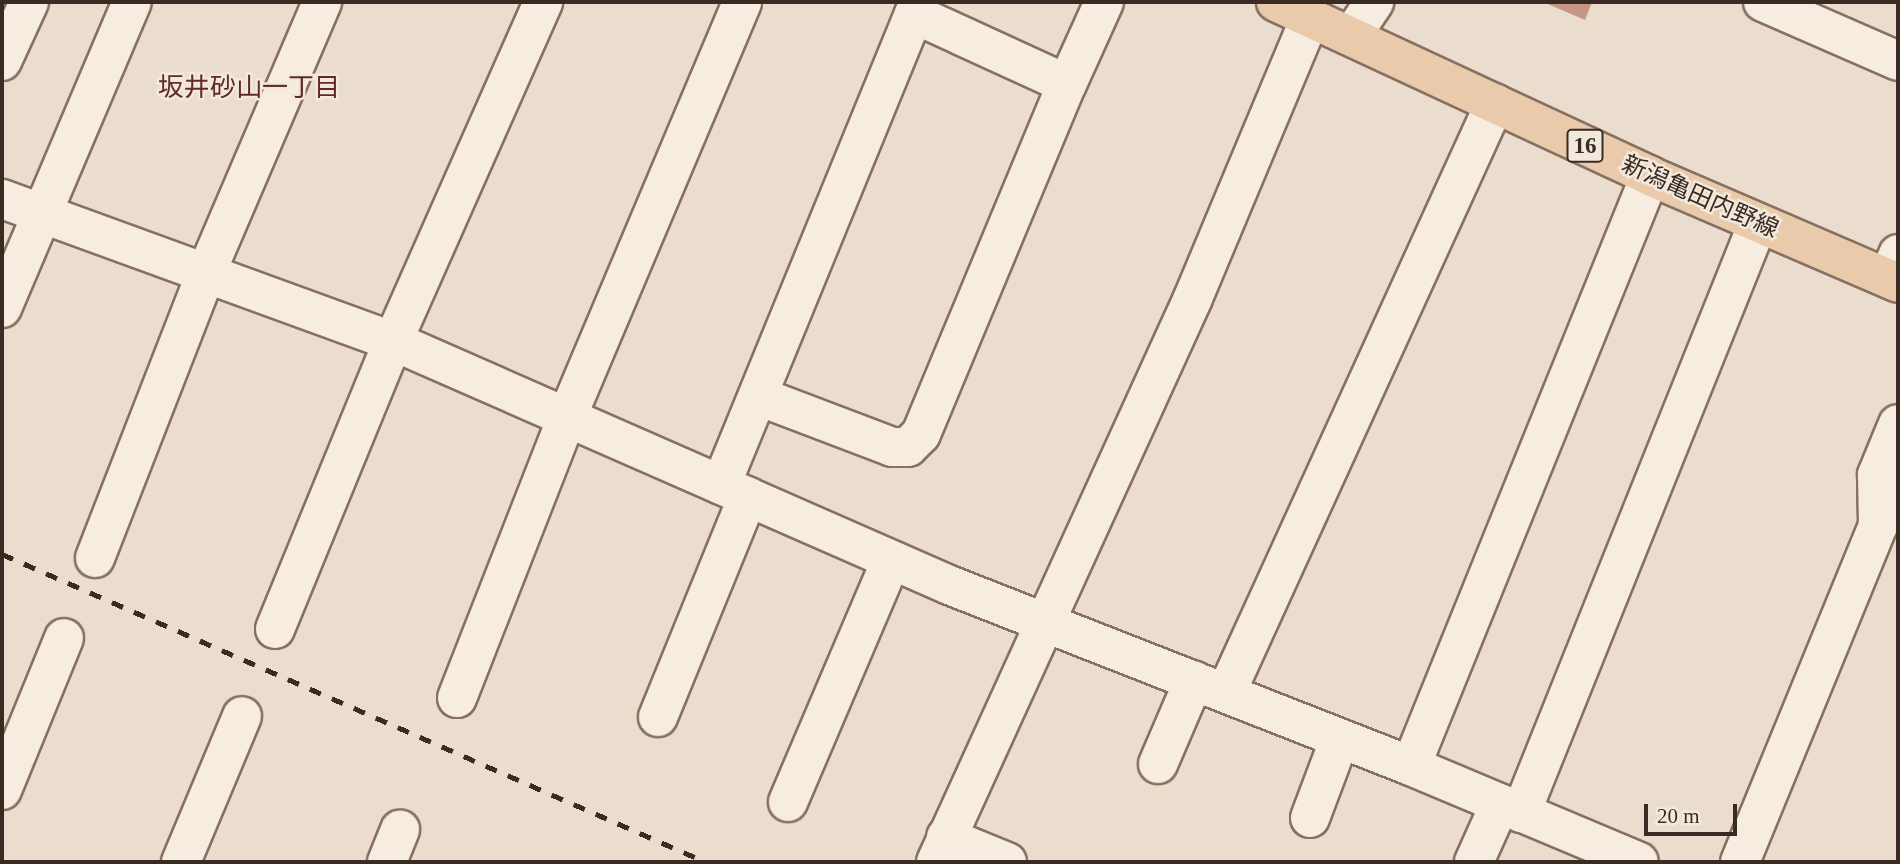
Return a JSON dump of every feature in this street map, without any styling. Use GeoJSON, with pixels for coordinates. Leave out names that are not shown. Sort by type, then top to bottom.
{"type":"FeatureCollection","features":[{"type":"Feature","properties":{"kind":"main road","name":"新潟亀田内野線"},"geometry":{"type":"LineString","coordinates":[[1276,2],[1650,176],[1759,223],[1895,272]]}},
{"type":"Feature","properties":{"kind":"street"},"geometry":{"type":"LineString","coordinates":[[2,61],[29,2]]}},
{"type":"Feature","properties":{"kind":"street"},"geometry":{"type":"LineString","coordinates":[[2,308],[132,2]]}},
{"type":"Feature","properties":{"kind":"street"},"geometry":{"type":"LineString","coordinates":[[95,558],[206,273],[322,2]]}},
{"type":"Feature","properties":{"kind":"street"},"geometry":{"type":"LineString","coordinates":[[275,629],[393,341],[543,2]]}},
{"type":"Feature","properties":{"kind":"street"},"geometry":{"type":"LineString","coordinates":[[457,698],[567,418],[742,2]]}},
{"type":"Feature","properties":{"kind":"street"},"geometry":{"type":"LineString","coordinates":[[758,396],[892,447],[908,447],[921,434],[1104,2]]}},
{"type":"Feature","properties":{"kind":"street"},"geometry":{"type":"LineString","coordinates":[[1352,36],[1374,2]]}},
{"type":"Feature","properties":{"kind":"street"},"geometry":{"type":"LineString","coordinates":[[1763,2],[1898,61]]}},
{"type":"Feature","properties":{"kind":"street"},"geometry":{"type":"LineString","coordinates":[[658,717],[735,491],[758,396],[914,14],[1067,84]]}},
{"type":"Feature","properties":{"kind":"street"},"geometry":{"type":"LineString","coordinates":[[1007,862],[941,850],[1239,195],[1261,126],[1310,18]]}},
{"type":"Feature","properties":{"kind":"street"},"geometry":{"type":"LineString","coordinates":[[1158,764],[1210,687],[1495,103]]}},
{"type":"Feature","properties":{"kind":"street"},"geometry":{"type":"LineString","coordinates":[[1411,766],[1650,176]]}},
{"type":"Feature","properties":{"kind":"street"},"geometry":{"type":"LineString","coordinates":[[2,199],[393,341],[891,560],[1411,766],[1639,862]]}},
{"type":"Feature","properties":{"kind":"street"},"geometry":{"type":"LineString","coordinates":[[1474,862],[1511,808],[1759,223]]}},
{"type":"Feature","properties":{"kind":"street"},"geometry":{"type":"LineString","coordinates":[[1740,862],[1878,526],[1877,475],[1898,424]]}},
{"type":"Feature","properties":{"kind":"street"},"geometry":{"type":"LineString","coordinates":[[788,802],[891,560]]}},
{"type":"Feature","properties":{"kind":"street"},"geometry":{"type":"LineString","coordinates":[[2,790],[64,638]]}},
{"type":"Feature","properties":{"kind":"street"},"geometry":{"type":"LineString","coordinates":[[181,862],[242,716]]}},
{"type":"Feature","properties":{"kind":"street"},"geometry":{"type":"LineString","coordinates":[[1310,818],[1340,738]]}},
{"type":"Feature","properties":{"kind":"building"},"geometry":{"type":"Polygon","coordinates":[[[1543,2],[1592,2],[1585,20],[1543,2]]]}},
{"type":"Feature","properties":{"kind":"railway"},"geometry":{"type":"LineString","coordinates":[[2,554],[706,862]]}},
{"type":"Feature","properties":{"kind":"district","name":"坂井砂山一丁目"},"geometry":{"type":"Point","coordinates":[249,88]}}]}
